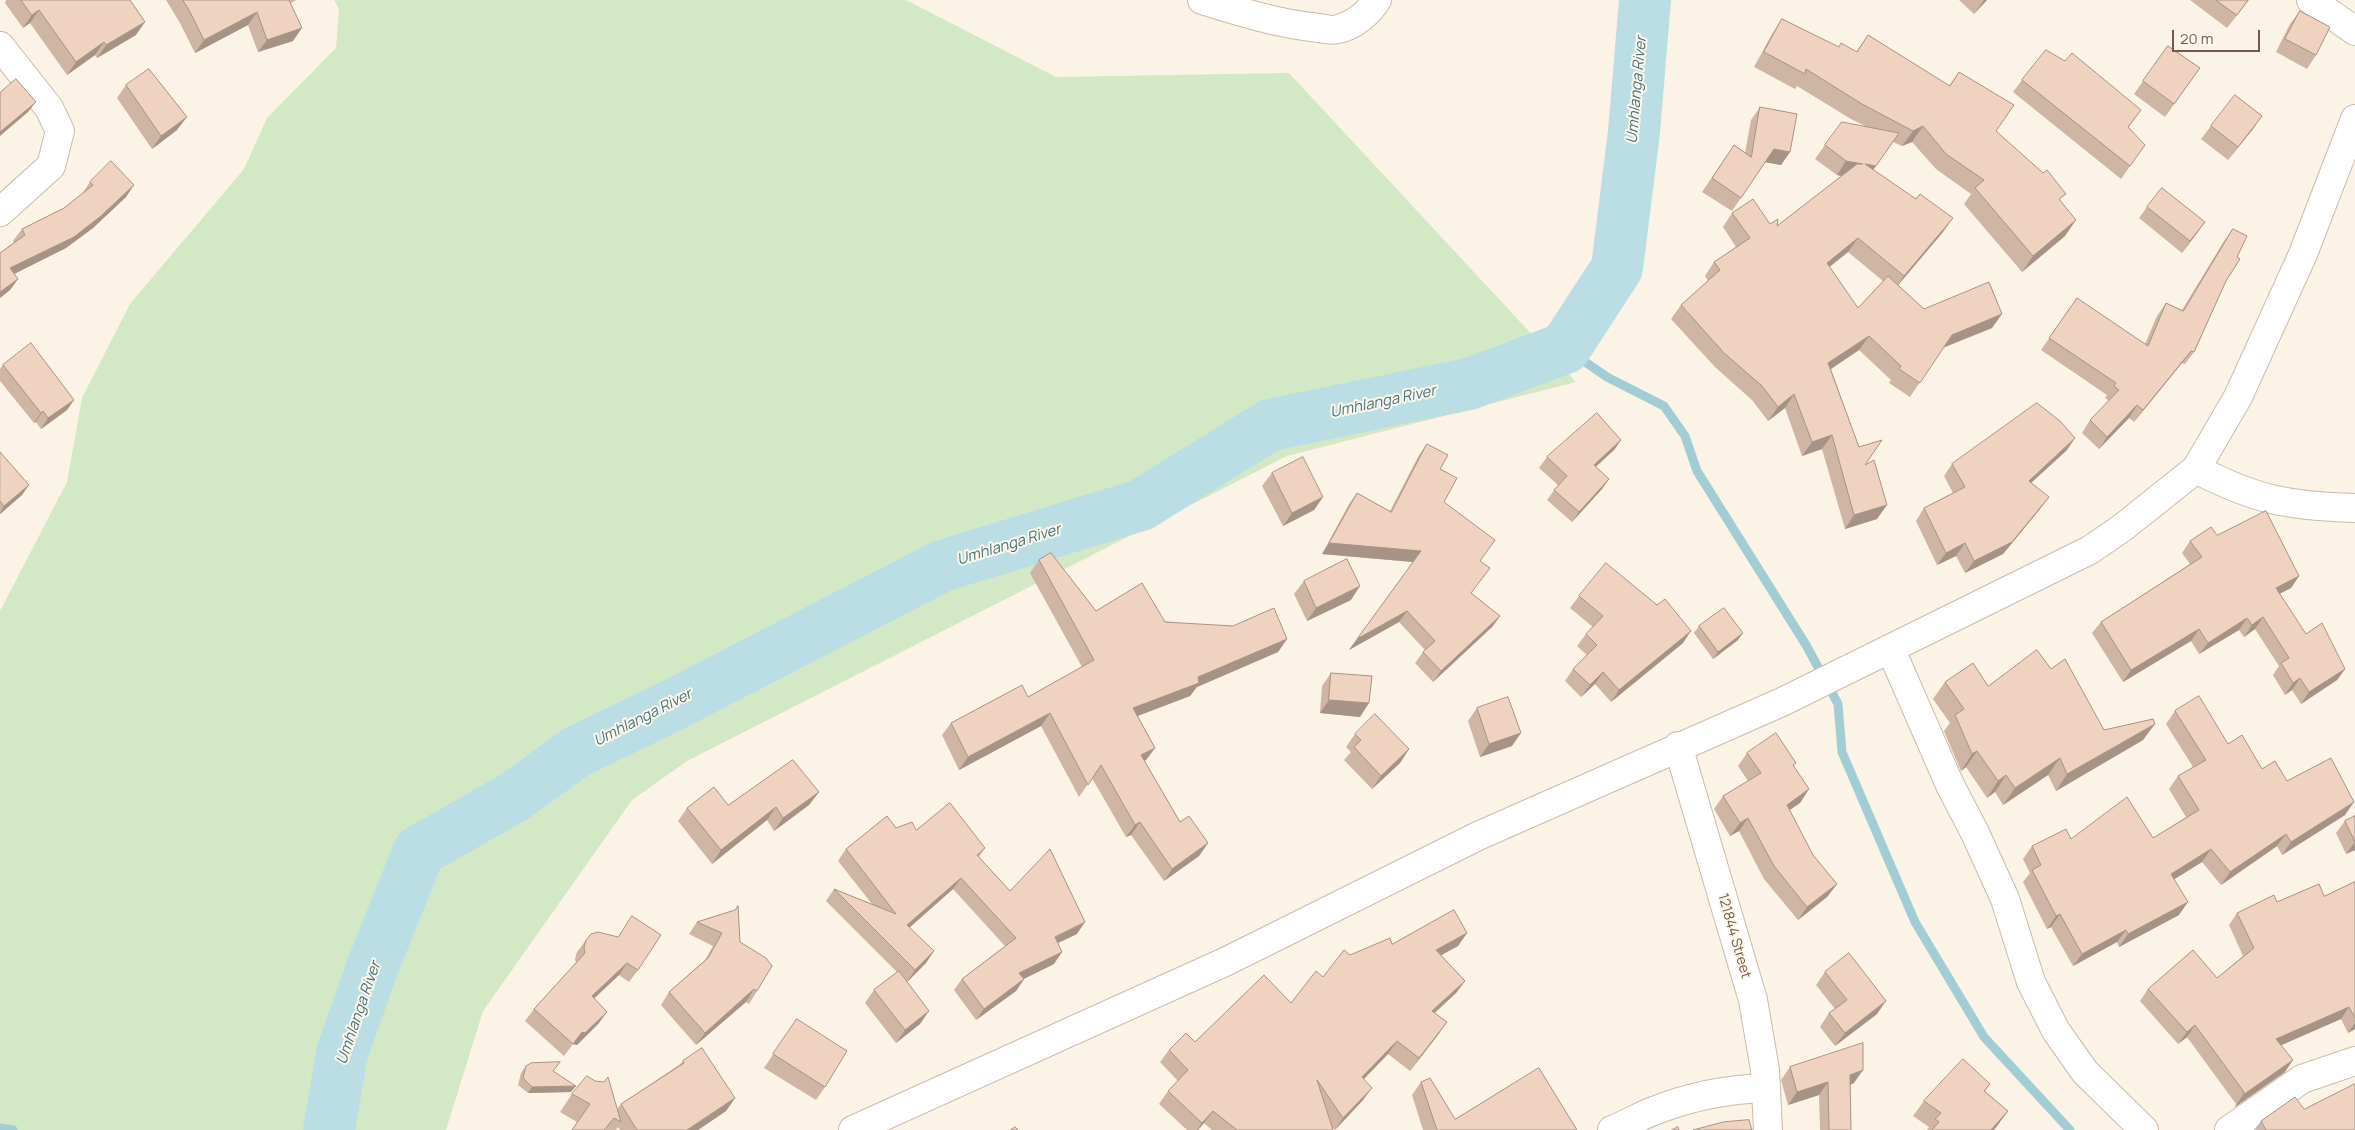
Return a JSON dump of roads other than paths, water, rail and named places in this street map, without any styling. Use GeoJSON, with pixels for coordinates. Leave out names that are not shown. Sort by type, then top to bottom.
{"type":"FeatureCollection","features":[{"type":"Feature","properties":{"kind":"street"},"geometry":{"type":"LineString","coordinates":[[1202,0],[1276,21],[1337,30],[1359,19],[1372,9],[1377,0]]}},
{"type":"Feature","properties":{"kind":"street"},"geometry":{"type":"LineString","coordinates":[[2310,0],[2355,32]]}},
{"type":"Feature","properties":{"kind":"street"},"geometry":{"type":"LineString","coordinates":[[0,46],[49,108],[60,131],[51,166],[0,212]]}},
{"type":"Feature","properties":{"kind":"street"},"geometry":{"type":"LineString","coordinates":[[853,1130],[1227,961],[1478,836],[1678,746],[1782,702],[1891,650],[2090,550],[2196,469],[2238,398],[2303,254],[2355,119]]}},
{"type":"Feature","properties":{"kind":"street"},"geometry":{"type":"LineString","coordinates":[[2196,469],[2225,484],[2277,501],[2311,506],[2355,508]]}},
{"type":"Feature","properties":{"kind":"street"},"geometry":{"type":"LineString","coordinates":[[1891,650],[1950,785],[1976,832],[2005,899],[2031,982],[2056,1031],[2085,1072],[2144,1130]]}},
{"type":"Feature","properties":{"kind":"street","name":"121844 Street"},"geometry":{"type":"LineString","coordinates":[[1678,746],[1753,1000],[1765,1070],[1768,1130]]}},
{"type":"Feature","properties":{"kind":"street"},"geometry":{"type":"LineString","coordinates":[[2229,1130],[2264,1108],[2302,1079],[2355,1061]]}},
{"type":"Feature","properties":{"kind":"street"},"geometry":{"type":"LineString","coordinates":[[1612,1130],[1651,1112],[1694,1097],[1740,1089],[1766,1088]]}},
{"type":"Feature","properties":{"kind":"waterway","name":"Umhlanga River"},"geometry":{"type":"LineString","coordinates":[[329,1130],[342,1053],[372,968],[419,851],[514,797],[576,752],[673,705],[942,566],[1141,505],[1270,425],[1469,384],[1565,348],[1617,268],[1634,132],[1645,0]]}},
{"type":"Feature","properties":{"kind":"waterway"},"geometry":{"type":"LineString","coordinates":[[1565,348],[1607,377],[1664,406],[1685,436],[1697,471],[1806,645],[1838,704],[1842,752],[1915,922],[1984,1037],[2070,1130]]}},
{"type":"Feature","properties":{"kind":"waterway"},"geometry":{"type":"LineString","coordinates":[[0,1128],[13,1130]]}}]}
